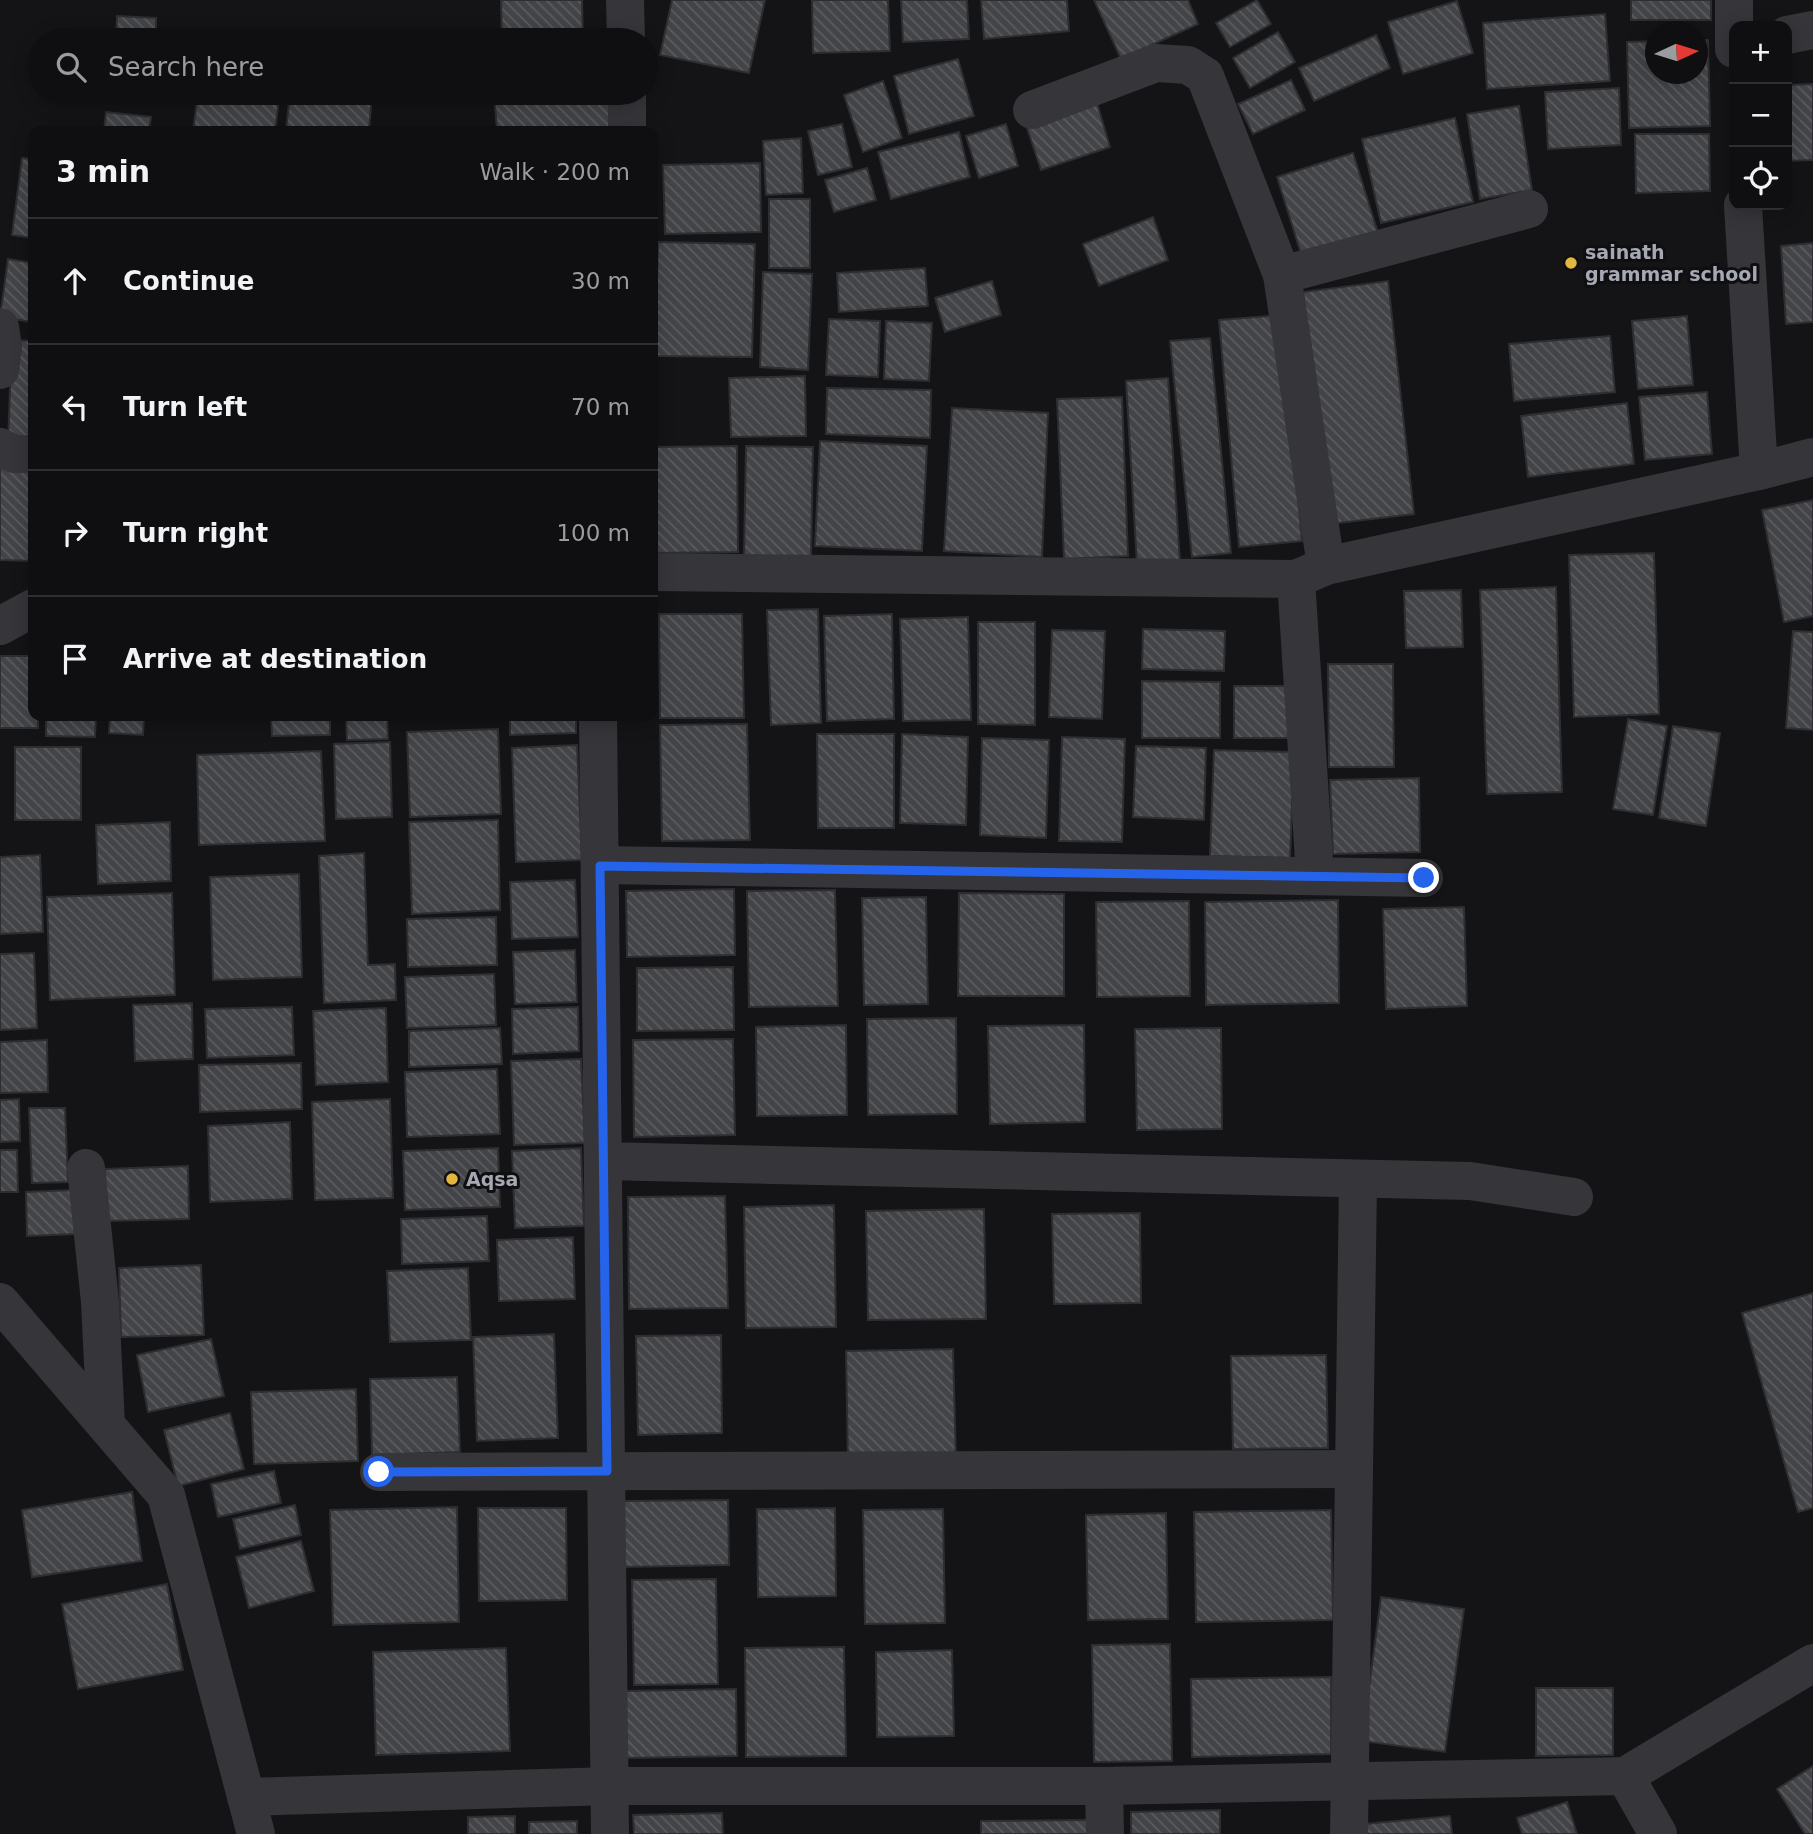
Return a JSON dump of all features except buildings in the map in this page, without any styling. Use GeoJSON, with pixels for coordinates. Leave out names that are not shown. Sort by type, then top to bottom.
{"type":"FeatureCollection","features":[{"type":"Feature","properties":{"kind":"street"},"geometry":{"type":"LineString","coordinates":[[625,0],[626,28]]}},
{"type":"Feature","properties":{"kind":"street"},"geometry":{"type":"LineString","coordinates":[[1734,0],[1734,21]]}},
{"type":"Feature","properties":{"kind":"street"},"geometry":{"type":"LineString","coordinates":[[1792,34],[1813,30]]}},
{"type":"Feature","properties":{"kind":"street"},"geometry":{"type":"LineString","coordinates":[[1032,110],[1156,63],[1188,65],[1205,76],[1282,275],[1311,572],[1315,876]]}},
{"type":"Feature","properties":{"kind":"street"},"geometry":{"type":"LineString","coordinates":[[626,105],[627,126]]}},
{"type":"Feature","properties":{"kind":"street"},"geometry":{"type":"LineString","coordinates":[[1282,275],[1529,209]]}},
{"type":"Feature","properties":{"kind":"street"},"geometry":{"type":"LineString","coordinates":[[1744,210],[1759,471]]}},
{"type":"Feature","properties":{"kind":"street"},"geometry":{"type":"LineString","coordinates":[[0,327],[3,347],[0,370]]}},
{"type":"Feature","properties":{"kind":"street"},"geometry":{"type":"LineString","coordinates":[[0,447],[14,454],[28,454]]}},
{"type":"Feature","properties":{"kind":"street"},"geometry":{"type":"LineString","coordinates":[[658,572],[1311,572],[1813,457]]}},
{"type":"Feature","properties":{"kind":"street"},"geometry":{"type":"LineString","coordinates":[[0,626],[28,611]]}},
{"type":"Feature","properties":{"kind":"street"},"geometry":{"type":"LineString","coordinates":[[598,721],[610,1834]]}},
{"type":"Feature","properties":{"kind":"street"},"geometry":{"type":"LineString","coordinates":[[600,866],[1424,878]]}},
{"type":"Feature","properties":{"kind":"street"},"geometry":{"type":"LineString","coordinates":[[604,1160],[1470,1181],[1574,1197]]}},
{"type":"Feature","properties":{"kind":"street"},"geometry":{"type":"LineString","coordinates":[[86,1168],[100,1302],[106,1425]]}},
{"type":"Feature","properties":{"kind":"street"},"geometry":{"type":"LineString","coordinates":[[1349,1834],[1358,1180]]}},
{"type":"Feature","properties":{"kind":"street"},"geometry":{"type":"LineString","coordinates":[[1,1303],[166,1495],[256,1834]]}},
{"type":"Feature","properties":{"kind":"street"},"geometry":{"type":"LineString","coordinates":[[379,1472],[1354,1469]]}},
{"type":"Feature","properties":{"kind":"street"},"geometry":{"type":"LineString","coordinates":[[246,1797],[611,1786],[1104,1786],[1625,1776],[1813,1663]]}},
{"type":"Feature","properties":{"kind":"street"},"geometry":{"type":"LineString","coordinates":[[1625,1776],[1658,1834]]}},
{"type":"Feature","properties":{"kind":"street"},"geometry":{"type":"LineString","coordinates":[[1104,1786],[1105,1834]]}},
{"type":"Feature","properties":{"kind":"place","name":"sainath grammar school"},"geometry":{"type":"Point","coordinates":[1571,263]}},
{"type":"Feature","properties":{"kind":"place","name":"Aqsa"},"geometry":{"type":"Point","coordinates":[452,1179]}},
{"type":"Feature","properties":{"kind":"route"},"geometry":{"type":"LineString","coordinates":[[379,1472],[607,1471],[600,866],[1424,878]]}}]}
